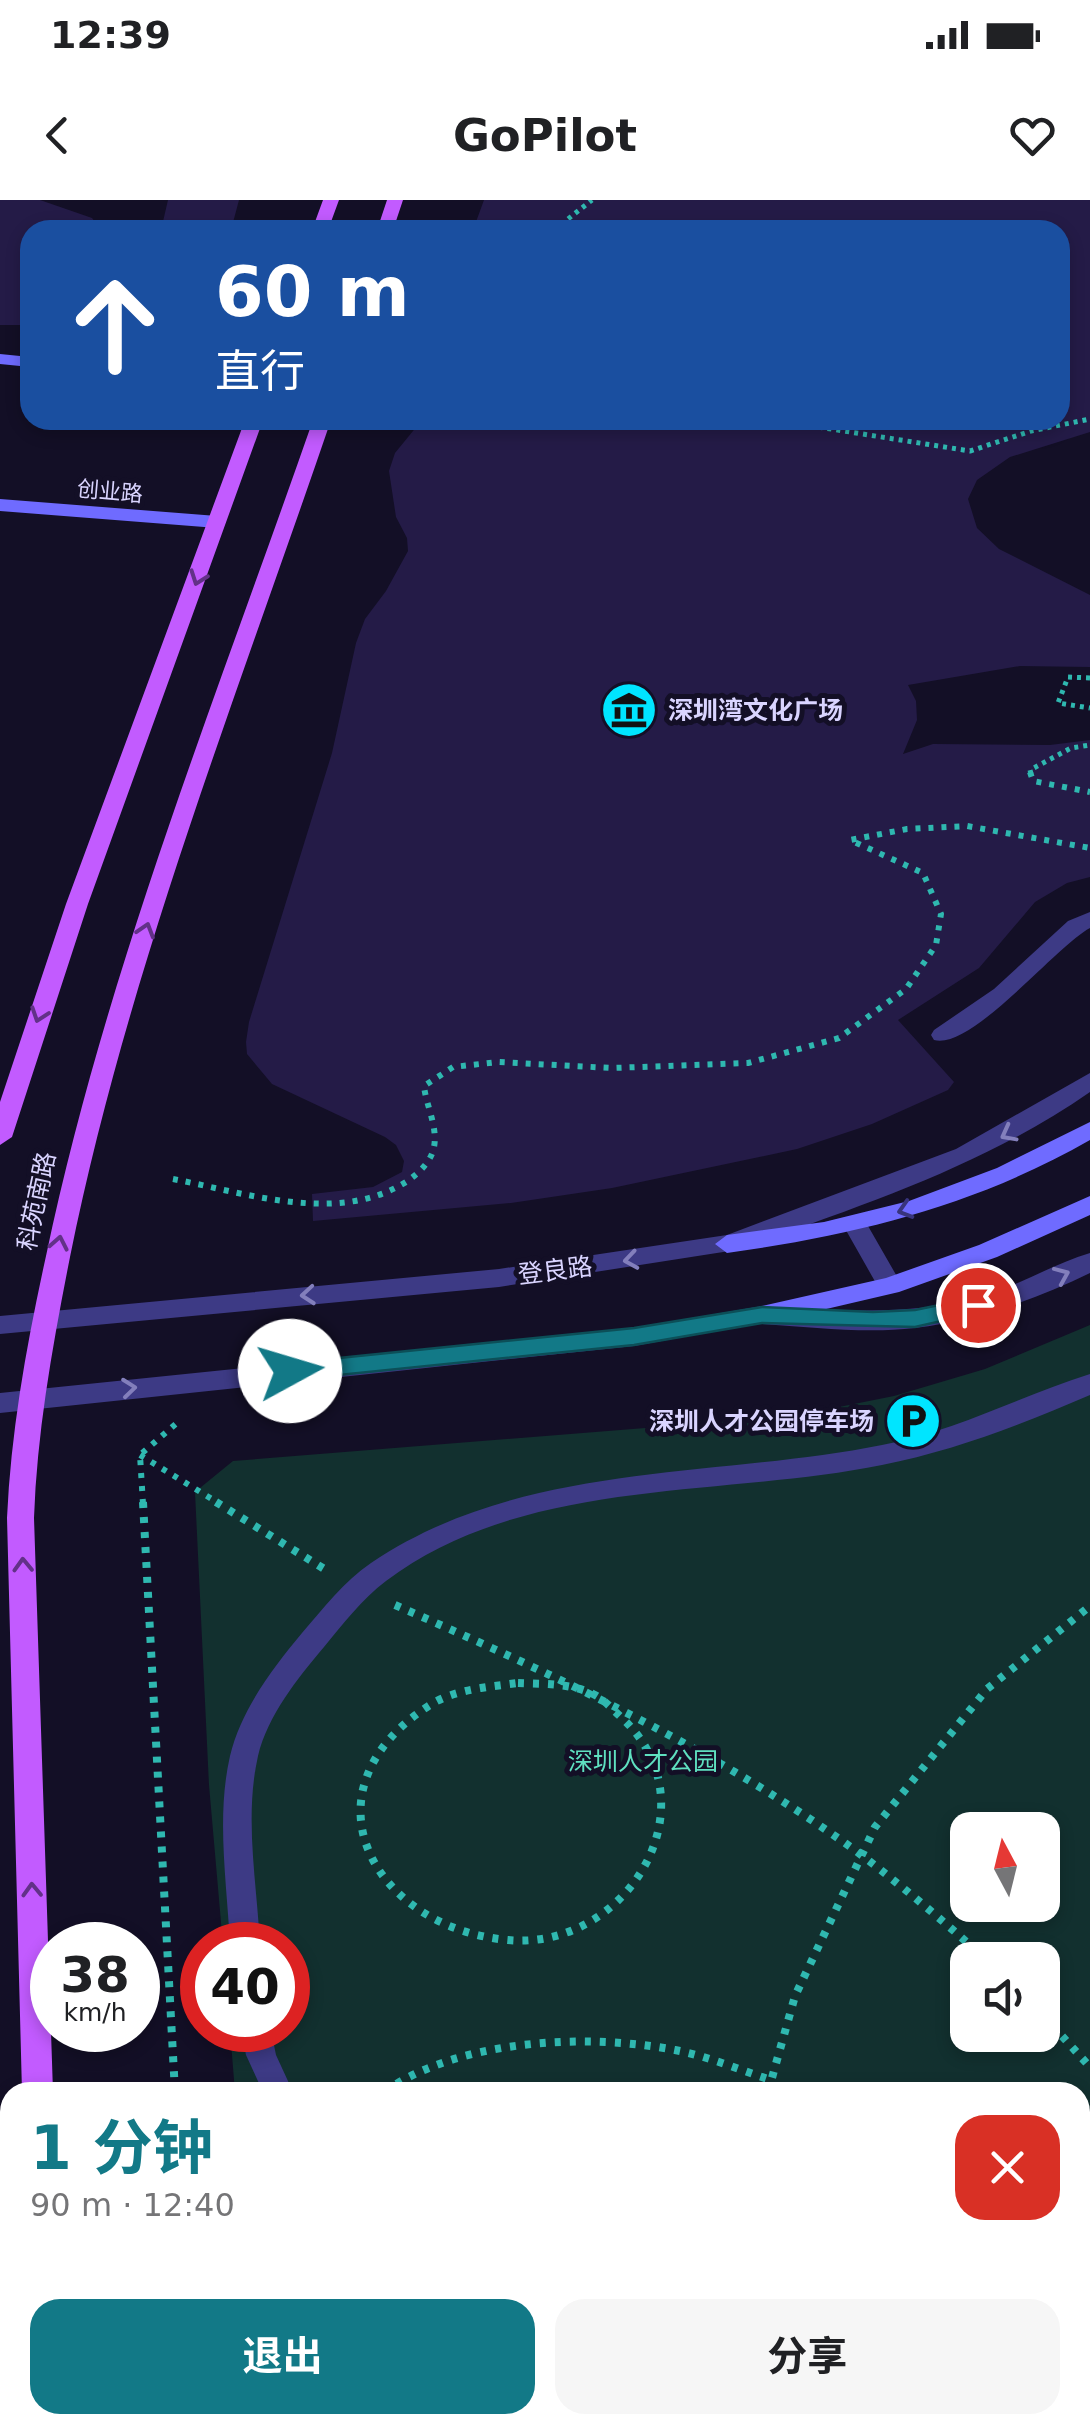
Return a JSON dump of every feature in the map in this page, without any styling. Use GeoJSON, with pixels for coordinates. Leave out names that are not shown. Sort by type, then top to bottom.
{"type":"FeatureCollection","features":[{"type":"Feature","properties":{"kind":"main road","name":"科苑南路"},"geometry":{"type":"LineString","coordinates":[[0,1137],[77,904],[250,430]]}},
{"type":"Feature","properties":{"kind":"main road","name":"科苑南路"},"geometry":{"type":"LineString","coordinates":[[38,2082],[21,1504],[32,1399],[73,1175],[98,1082],[152,909],[319,430]]}},
{"type":"Feature","properties":{"kind":"main road","name":"创业路"},"geometry":{"type":"LineString","coordinates":[[0,505],[217,522]]}},
{"type":"Feature","properties":{"kind":"main road","name":"登良路"},"geometry":{"type":"LineString","coordinates":[[727,1244],[855,1225],[961,1193],[1039,1160],[1090,1130]]}},
{"type":"Feature","properties":{"kind":"main road"},"geometry":{"type":"LineString","coordinates":[[762,1315],[890,1286],[988,1250],[1090,1205]]}},
{"type":"Feature","properties":{"kind":"street"},"geometry":{"type":"LineString","coordinates":[[942,1034],[1002,994],[1076,926],[1090,919]]}},
{"type":"Feature","properties":{"kind":"street"},"geometry":{"type":"LineString","coordinates":[[727,1244],[952,1161],[1010,1134],[1090,1081]]}},
{"type":"Feature","properties":{"kind":"street"},"geometry":{"type":"LineString","coordinates":[[855,1225],[890,1286]]}},
{"type":"Feature","properties":{"kind":"street","name":"登良路"},"geometry":{"type":"LineString","coordinates":[[0,1325],[498,1278],[727,1244]]}},
{"type":"Feature","properties":{"kind":"street"},"geometry":{"type":"LineString","coordinates":[[0,1403],[634,1336],[762,1315],[873,1320],[954,1312],[1060,1277],[1090,1262]]}},
{"type":"Feature","properties":{"kind":"street"},"geometry":{"type":"LineString","coordinates":[[244,1922],[238,1792],[245,1753],[266,1707],[298,1659],[379,1571],[436,1538],[511,1507],[574,1494],[751,1476],[886,1454],[968,1430],[1090,1384]]}},
{"type":"Feature","properties":{"kind":"street"},"geometry":{"type":"LineString","coordinates":[[260,2052],[273,2082]]}},
{"type":"Feature","properties":{"kind":"path"},"geometry":{"type":"LineString","coordinates":[[567,220],[592,200]]}},
{"type":"Feature","properties":{"kind":"path"},"geometry":{"type":"LineString","coordinates":[[837,430],[970,451],[1031,430]]}},
{"type":"Feature","properties":{"kind":"path"},"geometry":{"type":"LineString","coordinates":[[1090,678],[1068,677],[1058,704],[1090,708]]}},
{"type":"Feature","properties":{"kind":"path"},"geometry":{"type":"LineString","coordinates":[[1090,745],[1071,748],[1030,770],[1033,781],[1090,792]]}},
{"type":"Feature","properties":{"kind":"path"},"geometry":{"type":"LineString","coordinates":[[173,1178],[312,1204],[372,1196],[406,1184],[428,1164],[434,1144],[424,1086],[453,1066],[498,1062],[612,1068],[748,1063],[839,1038],[906,989],[936,944],[941,914],[923,873],[850,840],[900,828],[1003,830],[1072,848],[1090,848]]}},
{"type":"Feature","properties":{"kind":"path"},"geometry":{"type":"LineString","coordinates":[[140,1455],[182,1419]]}},
{"type":"Feature","properties":{"kind":"path"},"geometry":{"type":"LineString","coordinates":[[140,1455],[359,1590],[550,1671],[691,1744],[861,1854],[966,1942]]}},
{"type":"Feature","properties":{"kind":"path"},"geometry":{"type":"LineString","coordinates":[[140,1455],[174,2082]]}},
{"type":"Feature","properties":{"kind":"path"},"geometry":{"type":"LineString","coordinates":[[402,2082],[475,2053],[570,2039],[676,2050],[771,2080],[795,1996],[875,1827],[987,1689],[1090,1606]]}},
{"type":"Feature","properties":{"kind":"path"},"geometry":{"type":"LineString","coordinates":[[518,1682],[557,1685],[597,1696],[628,1724],[651,1760],[662,1792],[661,1836],[649,1864],[642,1878],[609,1912],[564,1933],[514,1942],[464,1936],[418,1916],[384,1885],[362,1847],[358,1805],[369,1765],[394,1730],[432,1704],[476,1688],[518,1682]]}},
{"type":"Feature","properties":{"kind":"path"},"geometry":{"type":"LineString","coordinates":[[1060,2034],[1090,2067]]}},
{"type":"Feature","properties":{"kind":"green space","name":"深圳人才公园"},"geometry":{"type":"Polygon","coordinates":[[[1090,1325],[1090,2082],[234,2082],[232,2052],[310,2052],[310,1922],[221,1922],[209,1785],[195,1492],[233,1461],[794,1416],[894,1396],[985,1369],[1090,1325]]]}},
{"type":"Feature","properties":{"kind":"building"},"geometry":{"type":"Polygon","coordinates":[[[0,200],[40,200],[92,218],[20,220],[20,325],[0,325],[0,200]]]}},
{"type":"Feature","properties":{"kind":"building"},"geometry":{"type":"Polygon","coordinates":[[[168,200],[239,200],[234,220],[163,220],[168,200]]]}},
{"type":"Feature","properties":{"kind":"building","name":"深圳湾文化广场"},"geometry":{"type":"Polygon","coordinates":[[[484,200],[1090,200],[1090,432],[1010,457],[977,480],[968,499],[977,528],[999,549],[1090,595],[1090,667],[1020,666],[908,685],[916,701],[917,720],[903,754],[933,744],[1050,745],[1090,740],[1090,877],[1067,883],[1035,902],[979,968],[898,1020],[954,1082],[948,1090],[872,1124],[797,1149],[612,1188],[511,1203],[313,1221],[312,1194],[373,1187],[402,1172],[404,1161],[396,1145],[385,1137],[272,1084],[247,1054],[246,1042],[332,753],[356,643],[365,619],[408,551],[407,538],[396,517],[389,471],[395,453],[414,430],[1070,430],[1070,220],[477,220],[484,200]]]}},
{"type":"Feature","properties":{"kind":"place","name":"深圳湾文化广场"},"geometry":{"type":"Point","coordinates":[629,710]}},
{"type":"Feature","properties":{"kind":"place","name":"深圳人才公园停车场"},"geometry":{"type":"Point","coordinates":[913,1421]}},
{"type":"Feature","properties":{"kind":"route"},"geometry":{"type":"LineString","coordinates":[[290,1371],[634,1336],[762,1315],[873,1320],[915,1318],[978,1305]]}}]}
